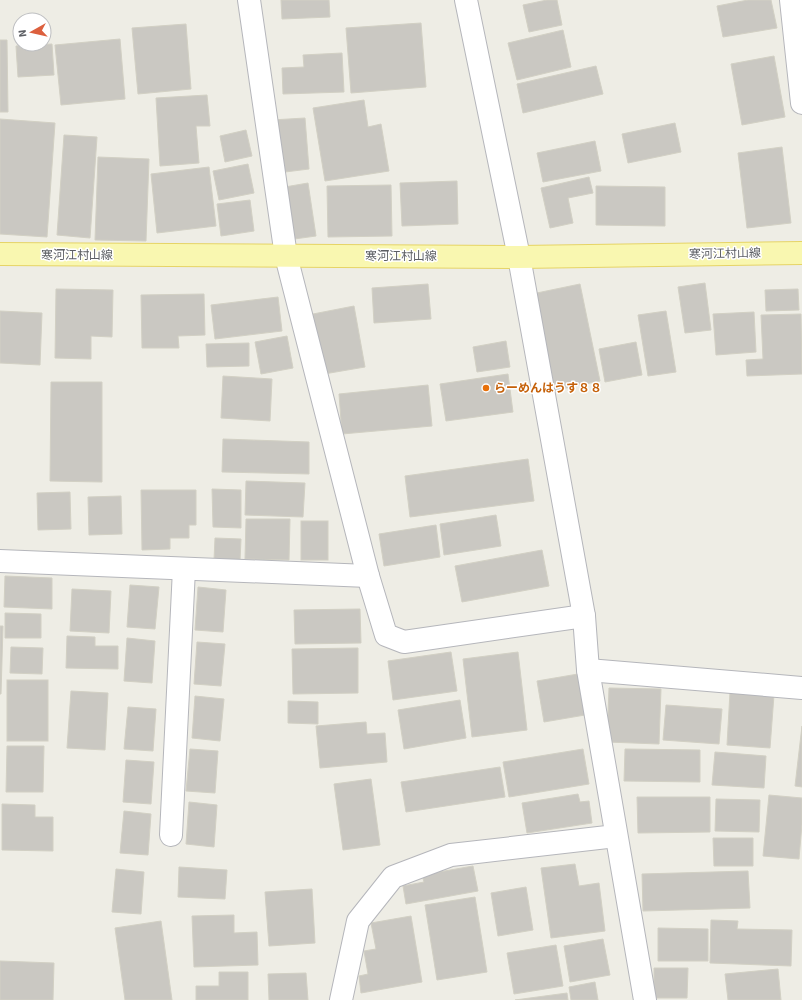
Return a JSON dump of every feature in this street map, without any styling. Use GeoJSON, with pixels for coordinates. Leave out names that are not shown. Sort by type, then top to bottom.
{"type":"FeatureCollection","features":[{"type":"Feature","properties":{"kind":"main road","name":"寒河江村山線"},"geometry":{"type":"LineString","coordinates":[[0,254],[519,257],[802,253]]}},
{"type":"Feature","properties":{"kind":"lane"},"geometry":{"type":"LineString","coordinates":[[249,0],[286,256],[368,576],[386,635],[404,642],[584,616]]}},
{"type":"Feature","properties":{"kind":"lane"},"geometry":{"type":"LineString","coordinates":[[466,0],[519,257],[584,616],[588,670],[645,1000]]}},
{"type":"Feature","properties":{"kind":"lane"},"geometry":{"type":"LineString","coordinates":[[790,0],[802,103]]}},
{"type":"Feature","properties":{"kind":"lane"},"geometry":{"type":"LineString","coordinates":[[0,561],[368,576]]}},
{"type":"Feature","properties":{"kind":"lane"},"geometry":{"type":"LineString","coordinates":[[171,836],[184,569]]}},
{"type":"Feature","properties":{"kind":"lane"},"geometry":{"type":"LineString","coordinates":[[588,670],[802,688]]}},
{"type":"Feature","properties":{"kind":"lane"},"geometry":{"type":"LineString","coordinates":[[341,1000],[358,922],[393,876],[451,855],[616,836]]}},
{"type":"Feature","properties":{"kind":"building"},"geometry":{"type":"Polygon","coordinates":[[[281,0],[329,0],[330,17],[282,19],[281,0]]]}},
{"type":"Feature","properties":{"kind":"building"},"geometry":{"type":"Polygon","coordinates":[[[547,0],[557,0],[562,25],[529,32],[523,5],[547,0]]]}},
{"type":"Feature","properties":{"kind":"building"},"geometry":{"type":"Polygon","coordinates":[[[748,0],[771,0],[777,28],[723,37],[717,6],[748,0]]]}},
{"type":"Feature","properties":{"kind":"building"},"geometry":{"type":"Polygon","coordinates":[[[421,23],[426,87],[351,93],[346,28],[421,23]]]}},
{"type":"Feature","properties":{"kind":"building"},"geometry":{"type":"Polygon","coordinates":[[[186,24],[191,89],[138,94],[132,28],[186,24]]]}},
{"type":"Feature","properties":{"kind":"building"},"geometry":{"type":"Polygon","coordinates":[[[563,30],[571,67],[517,80],[508,43],[563,30]]]}},
{"type":"Feature","properties":{"kind":"building"},"geometry":{"type":"Polygon","coordinates":[[[120,39],[125,99],[61,105],[55,45],[120,39]]]}},
{"type":"Feature","properties":{"kind":"building"},"geometry":{"type":"Polygon","coordinates":[[[0,40],[7,40],[8,112],[0,112],[0,40]]]}},
{"type":"Feature","properties":{"kind":"building"},"geometry":{"type":"Polygon","coordinates":[[[52,44],[54,75],[18,77],[16,52],[52,52],[52,44]]]}},
{"type":"Feature","properties":{"kind":"building"},"geometry":{"type":"Polygon","coordinates":[[[342,53],[344,92],[283,94],[282,68],[304,67],[303,55],[342,53]]]}},
{"type":"Feature","properties":{"kind":"building"},"geometry":{"type":"Polygon","coordinates":[[[774,56],[785,117],[742,125],[731,64],[774,56]]]}},
{"type":"Feature","properties":{"kind":"building"},"geometry":{"type":"Polygon","coordinates":[[[596,66],[603,94],[523,113],[517,84],[596,66]]]}},
{"type":"Feature","properties":{"kind":"building"},"geometry":{"type":"Polygon","coordinates":[[[207,95],[210,126],[196,126],[199,163],[160,166],[156,98],[207,95]]]}},
{"type":"Feature","properties":{"kind":"building"},"geometry":{"type":"Polygon","coordinates":[[[364,100],[368,127],[381,124],[389,171],[325,181],[313,108],[364,100]]]}},
{"type":"Feature","properties":{"kind":"building"},"geometry":{"type":"Polygon","coordinates":[[[305,118],[309,169],[277,173],[272,120],[305,118]]]}},
{"type":"Feature","properties":{"kind":"building"},"geometry":{"type":"Polygon","coordinates":[[[0,119],[55,123],[47,237],[0,234],[0,119]]]}},
{"type":"Feature","properties":{"kind":"building"},"geometry":{"type":"Polygon","coordinates":[[[675,123],[681,152],[628,163],[622,134],[675,123]]]}},
{"type":"Feature","properties":{"kind":"building"},"geometry":{"type":"Polygon","coordinates":[[[246,130],[252,156],[225,162],[220,136],[246,130]]]}},
{"type":"Feature","properties":{"kind":"building"},"geometry":{"type":"Polygon","coordinates":[[[64,135],[97,137],[90,238],[57,235],[64,135]]]}},
{"type":"Feature","properties":{"kind":"building"},"geometry":{"type":"Polygon","coordinates":[[[595,141],[601,171],[543,182],[537,153],[595,141]]]}},
{"type":"Feature","properties":{"kind":"building"},"geometry":{"type":"Polygon","coordinates":[[[782,147],[791,223],[747,228],[738,153],[782,147]]]}},
{"type":"Feature","properties":{"kind":"building"},"geometry":{"type":"Polygon","coordinates":[[[98,157],[149,159],[146,241],[95,240],[98,157]]]}},
{"type":"Feature","properties":{"kind":"building"},"geometry":{"type":"Polygon","coordinates":[[[248,164],[254,193],[219,200],[213,171],[248,164]]]}},
{"type":"Feature","properties":{"kind":"building"},"geometry":{"type":"Polygon","coordinates":[[[209,167],[216,226],[157,233],[151,174],[209,167]]]}},
{"type":"Feature","properties":{"kind":"building"},"geometry":{"type":"Polygon","coordinates":[[[589,177],[593,193],[568,198],[573,223],[550,228],[541,188],[589,177]]]}},
{"type":"Feature","properties":{"kind":"building"},"geometry":{"type":"Polygon","coordinates":[[[457,181],[458,224],[402,226],[400,183],[457,181]]]}},
{"type":"Feature","properties":{"kind":"building"},"geometry":{"type":"Polygon","coordinates":[[[308,183],[316,236],[287,240],[279,188],[308,183]]]}},
{"type":"Feature","properties":{"kind":"building"},"geometry":{"type":"Polygon","coordinates":[[[391,185],[392,236],[328,237],[327,186],[391,185]]]}},
{"type":"Feature","properties":{"kind":"building"},"geometry":{"type":"Polygon","coordinates":[[[596,186],[665,187],[665,226],[596,225],[596,186]]]}},
{"type":"Feature","properties":{"kind":"building"},"geometry":{"type":"Polygon","coordinates":[[[250,200],[254,231],[221,236],[217,204],[250,200]]]}},
{"type":"Feature","properties":{"kind":"building"},"geometry":{"type":"Polygon","coordinates":[[[705,283],[711,330],[685,333],[678,287],[705,283]]]}},
{"type":"Feature","properties":{"kind":"building"},"geometry":{"type":"Polygon","coordinates":[[[428,284],[431,319],[374,323],[372,288],[428,284]]]}},
{"type":"Feature","properties":{"kind":"building"},"geometry":{"type":"Polygon","coordinates":[[[580,284],[600,381],[552,391],[532,294],[580,284]]]}},
{"type":"Feature","properties":{"kind":"building"},"geometry":{"type":"Polygon","coordinates":[[[56,289],[113,290],[112,337],[91,336],[91,359],[55,358],[56,289]]]}},
{"type":"Feature","properties":{"kind":"building"},"geometry":{"type":"Polygon","coordinates":[[[798,289],[799,310],[766,311],[765,290],[798,289]]]}},
{"type":"Feature","properties":{"kind":"building"},"geometry":{"type":"Polygon","coordinates":[[[204,294],[205,335],[178,336],[179,348],[142,348],[141,295],[204,294]]]}},
{"type":"Feature","properties":{"kind":"building"},"geometry":{"type":"Polygon","coordinates":[[[278,297],[282,331],[215,339],[211,305],[278,297]]]}},
{"type":"Feature","properties":{"kind":"building"},"geometry":{"type":"Polygon","coordinates":[[[354,306],[365,367],[324,374],[313,314],[354,306]]]}},
{"type":"Feature","properties":{"kind":"building"},"geometry":{"type":"Polygon","coordinates":[[[0,311],[42,313],[40,365],[0,363],[0,311]]]}},
{"type":"Feature","properties":{"kind":"building"},"geometry":{"type":"Polygon","coordinates":[[[666,311],[676,372],[648,376],[638,315],[666,311]]]}},
{"type":"Feature","properties":{"kind":"building"},"geometry":{"type":"Polygon","coordinates":[[[754,312],[756,352],[716,355],[713,314],[754,312]]]}},
{"type":"Feature","properties":{"kind":"building"},"geometry":{"type":"Polygon","coordinates":[[[801,314],[802,374],[747,376],[746,360],[763,359],[761,315],[801,314]]]}},
{"type":"Feature","properties":{"kind":"building"},"geometry":{"type":"Polygon","coordinates":[[[287,336],[293,368],[261,374],[255,342],[287,336]]]}},
{"type":"Feature","properties":{"kind":"building"},"geometry":{"type":"Polygon","coordinates":[[[506,341],[510,367],[477,372],[473,347],[506,341]]]}},
{"type":"Feature","properties":{"kind":"building"},"geometry":{"type":"Polygon","coordinates":[[[636,342],[642,375],[605,382],[599,349],[636,342]]]}},
{"type":"Feature","properties":{"kind":"building"},"geometry":{"type":"Polygon","coordinates":[[[249,343],[249,366],[207,367],[206,344],[249,343]]]}},
{"type":"Feature","properties":{"kind":"building"},"geometry":{"type":"Polygon","coordinates":[[[508,374],[513,412],[446,421],[440,384],[508,374]]]}},
{"type":"Feature","properties":{"kind":"building"},"geometry":{"type":"Polygon","coordinates":[[[223,376],[272,379],[270,421],[221,418],[223,376]]]}},
{"type":"Feature","properties":{"kind":"building"},"geometry":{"type":"Polygon","coordinates":[[[51,382],[102,382],[102,482],[50,481],[51,382]]]}},
{"type":"Feature","properties":{"kind":"building"},"geometry":{"type":"Polygon","coordinates":[[[428,385],[432,426],[342,434],[339,394],[428,385]]]}},
{"type":"Feature","properties":{"kind":"building"},"geometry":{"type":"Polygon","coordinates":[[[223,439],[309,442],[309,474],[222,472],[223,439]]]}},
{"type":"Feature","properties":{"kind":"building"},"geometry":{"type":"Polygon","coordinates":[[[528,459],[534,501],[410,517],[405,476],[528,459]]]}},
{"type":"Feature","properties":{"kind":"building"},"geometry":{"type":"Polygon","coordinates":[[[246,481],[305,483],[303,517],[245,515],[246,481]]]}},
{"type":"Feature","properties":{"kind":"building"},"geometry":{"type":"Polygon","coordinates":[[[212,489],[241,490],[241,528],[213,527],[212,489]]]}},
{"type":"Feature","properties":{"kind":"building"},"geometry":{"type":"Polygon","coordinates":[[[141,490],[196,490],[196,525],[189,525],[189,538],[170,538],[170,549],[142,550],[141,490]]]}},
{"type":"Feature","properties":{"kind":"building"},"geometry":{"type":"Polygon","coordinates":[[[70,492],[71,529],[38,530],[37,493],[70,492]]]}},
{"type":"Feature","properties":{"kind":"building"},"geometry":{"type":"Polygon","coordinates":[[[121,496],[122,534],[89,535],[88,497],[121,496]]]}},
{"type":"Feature","properties":{"kind":"building"},"geometry":{"type":"Polygon","coordinates":[[[496,515],[501,546],[444,555],[440,524],[496,515]]]}},
{"type":"Feature","properties":{"kind":"building"},"geometry":{"type":"Polygon","coordinates":[[[246,519],[290,519],[289,560],[245,559],[246,519]]]}},
{"type":"Feature","properties":{"kind":"building"},"geometry":{"type":"Polygon","coordinates":[[[301,521],[328,521],[328,560],[301,560],[301,521]]]}},
{"type":"Feature","properties":{"kind":"building"},"geometry":{"type":"Polygon","coordinates":[[[436,525],[440,557],[384,566],[379,534],[436,525]]]}},
{"type":"Feature","properties":{"kind":"building"},"geometry":{"type":"Polygon","coordinates":[[[215,538],[241,539],[240,561],[214,560],[215,538]]]}},
{"type":"Feature","properties":{"kind":"building"},"geometry":{"type":"Polygon","coordinates":[[[542,550],[549,586],[462,602],[455,566],[542,550]]]}},
{"type":"Feature","properties":{"kind":"building"},"geometry":{"type":"Polygon","coordinates":[[[5,576],[52,578],[52,609],[4,607],[5,576]]]}},
{"type":"Feature","properties":{"kind":"building"},"geometry":{"type":"Polygon","coordinates":[[[130,585],[159,587],[155,629],[127,627],[130,585]]]}},
{"type":"Feature","properties":{"kind":"building"},"geometry":{"type":"Polygon","coordinates":[[[198,587],[226,590],[223,632],[195,630],[198,587]]]}},
{"type":"Feature","properties":{"kind":"building"},"geometry":{"type":"Polygon","coordinates":[[[72,589],[111,591],[109,633],[70,631],[72,589]]]}},
{"type":"Feature","properties":{"kind":"building"},"geometry":{"type":"Polygon","coordinates":[[[360,609],[361,643],[295,644],[294,610],[360,609]]]}},
{"type":"Feature","properties":{"kind":"building"},"geometry":{"type":"Polygon","coordinates":[[[5,613],[41,614],[41,638],[5,638],[5,613]]]}},
{"type":"Feature","properties":{"kind":"building"},"geometry":{"type":"Polygon","coordinates":[[[0,626],[3,626],[1,694],[0,694],[0,626]]]}},
{"type":"Feature","properties":{"kind":"building"},"geometry":{"type":"Polygon","coordinates":[[[67,636],[95,637],[95,646],[118,646],[118,669],[66,668],[67,636]]]}},
{"type":"Feature","properties":{"kind":"building"},"geometry":{"type":"Polygon","coordinates":[[[127,638],[155,641],[152,683],[124,681],[127,638]]]}},
{"type":"Feature","properties":{"kind":"building"},"geometry":{"type":"Polygon","coordinates":[[[197,642],[225,644],[221,686],[194,684],[197,642]]]}},
{"type":"Feature","properties":{"kind":"building"},"geometry":{"type":"Polygon","coordinates":[[[11,647],[43,648],[42,674],[10,673],[11,647]]]}},
{"type":"Feature","properties":{"kind":"building"},"geometry":{"type":"Polygon","coordinates":[[[358,648],[358,693],[293,694],[292,649],[358,648]]]}},
{"type":"Feature","properties":{"kind":"building"},"geometry":{"type":"Polygon","coordinates":[[[451,652],[457,691],[393,700],[388,661],[451,652]]]}},
{"type":"Feature","properties":{"kind":"building"},"geometry":{"type":"Polygon","coordinates":[[[518,652],[527,730],[472,737],[463,659],[518,652]]]}},
{"type":"Feature","properties":{"kind":"building"},"geometry":{"type":"Polygon","coordinates":[[[578,674],[585,715],[544,722],[537,681],[578,674]]]}},
{"type":"Feature","properties":{"kind":"building"},"geometry":{"type":"Polygon","coordinates":[[[7,680],[48,680],[48,741],[7,741],[7,680]]]}},
{"type":"Feature","properties":{"kind":"building"},"geometry":{"type":"Polygon","coordinates":[[[609,688],[661,689],[659,744],[607,742],[609,688]]]}},
{"type":"Feature","properties":{"kind":"building"},"geometry":{"type":"Polygon","coordinates":[[[71,691],[108,693],[105,750],[67,748],[71,691]]]}},
{"type":"Feature","properties":{"kind":"building"},"geometry":{"type":"Polygon","coordinates":[[[730,692],[774,695],[770,748],[727,745],[730,692]]]}},
{"type":"Feature","properties":{"kind":"building"},"geometry":{"type":"Polygon","coordinates":[[[195,696],[224,699],[220,741],[192,738],[195,696]]]}},
{"type":"Feature","properties":{"kind":"building"},"geometry":{"type":"Polygon","coordinates":[[[460,700],[466,738],[404,749],[398,710],[460,700]]]}},
{"type":"Feature","properties":{"kind":"building"},"geometry":{"type":"Polygon","coordinates":[[[288,701],[318,702],[318,724],[288,723],[288,701]]]}},
{"type":"Feature","properties":{"kind":"building"},"geometry":{"type":"Polygon","coordinates":[[[666,705],[722,709],[719,744],[663,740],[666,705]]]}},
{"type":"Feature","properties":{"kind":"building"},"geometry":{"type":"Polygon","coordinates":[[[128,707],[156,709],[153,751],[124,749],[128,707]]]}},
{"type":"Feature","properties":{"kind":"building"},"geometry":{"type":"Polygon","coordinates":[[[366,722],[367,734],[385,733],[387,762],[320,768],[316,726],[366,722]]]}},
{"type":"Feature","properties":{"kind":"building"},"geometry":{"type":"Polygon","coordinates":[[[802,726],[802,787],[795,786],[802,726]]]}},
{"type":"Feature","properties":{"kind":"building"},"geometry":{"type":"Polygon","coordinates":[[[7,746],[44,746],[43,792],[6,792],[7,746]]]}},
{"type":"Feature","properties":{"kind":"building"},"geometry":{"type":"Polygon","coordinates":[[[190,749],[218,751],[215,793],[186,791],[190,749]]]}},
{"type":"Feature","properties":{"kind":"building"},"geometry":{"type":"Polygon","coordinates":[[[583,749],[589,784],[509,797],[503,762],[583,749]]]}},
{"type":"Feature","properties":{"kind":"building"},"geometry":{"type":"Polygon","coordinates":[[[625,749],[700,750],[700,782],[624,781],[625,749]]]}},
{"type":"Feature","properties":{"kind":"building"},"geometry":{"type":"Polygon","coordinates":[[[715,752],[766,756],[764,788],[712,785],[715,752]]]}},
{"type":"Feature","properties":{"kind":"building"},"geometry":{"type":"Polygon","coordinates":[[[126,760],[154,762],[151,804],[123,802],[126,760]]]}},
{"type":"Feature","properties":{"kind":"building"},"geometry":{"type":"Polygon","coordinates":[[[500,767],[505,797],[406,812],[401,782],[500,767]]]}},
{"type":"Feature","properties":{"kind":"building"},"geometry":{"type":"Polygon","coordinates":[[[371,779],[380,845],[343,850],[334,784],[371,779]]]}},
{"type":"Feature","properties":{"kind":"building"},"geometry":{"type":"Polygon","coordinates":[[[578,794],[580,802],[589,801],[592,823],[527,833],[522,803],[578,794]]]}},
{"type":"Feature","properties":{"kind":"building"},"geometry":{"type":"Polygon","coordinates":[[[769,795],[802,798],[802,824],[799,859],[763,856],[769,795]]]}},
{"type":"Feature","properties":{"kind":"building"},"geometry":{"type":"Polygon","coordinates":[[[637,797],[710,797],[710,832],[638,833],[637,797]]]}},
{"type":"Feature","properties":{"kind":"building"},"geometry":{"type":"Polygon","coordinates":[[[716,799],[760,800],[759,832],[715,831],[716,799]]]}},
{"type":"Feature","properties":{"kind":"building"},"geometry":{"type":"Polygon","coordinates":[[[189,802],[217,805],[214,847],[186,844],[189,802]]]}},
{"type":"Feature","properties":{"kind":"building"},"geometry":{"type":"Polygon","coordinates":[[[2,804],[35,805],[35,817],[53,817],[53,851],[2,850],[2,804]]]}},
{"type":"Feature","properties":{"kind":"building"},"geometry":{"type":"Polygon","coordinates":[[[124,811],[151,814],[148,855],[120,853],[124,811]]]}},
{"type":"Feature","properties":{"kind":"building"},"geometry":{"type":"Polygon","coordinates":[[[713,838],[753,838],[753,866],[714,866],[713,838]]]}},
{"type":"Feature","properties":{"kind":"building"},"geometry":{"type":"Polygon","coordinates":[[[575,864],[579,886],[599,883],[605,931],[551,938],[541,868],[575,864]]]}},
{"type":"Feature","properties":{"kind":"building"},"geometry":{"type":"Polygon","coordinates":[[[473,866],[478,891],[406,904],[403,886],[424,882],[422,875],[473,866]]]}},
{"type":"Feature","properties":{"kind":"building"},"geometry":{"type":"Polygon","coordinates":[[[179,867],[227,870],[225,899],[178,897],[179,867]]]}},
{"type":"Feature","properties":{"kind":"building"},"geometry":{"type":"Polygon","coordinates":[[[116,869],[144,872],[141,914],[112,912],[116,869]]]}},
{"type":"Feature","properties":{"kind":"building"},"geometry":{"type":"Polygon","coordinates":[[[748,871],[750,908],[643,911],[642,874],[748,871]]]}},
{"type":"Feature","properties":{"kind":"building"},"geometry":{"type":"Polygon","coordinates":[[[526,887],[533,930],[498,936],[491,893],[526,887]]]}},
{"type":"Feature","properties":{"kind":"building"},"geometry":{"type":"Polygon","coordinates":[[[312,889],[315,943],[269,946],[265,892],[312,889]]]}},
{"type":"Feature","properties":{"kind":"building"},"geometry":{"type":"Polygon","coordinates":[[[475,897],[487,972],[437,980],[425,905],[475,897]]]}},
{"type":"Feature","properties":{"kind":"building"},"geometry":{"type":"Polygon","coordinates":[[[234,915],[234,933],[257,932],[258,965],[194,967],[192,916],[234,915]]]}},
{"type":"Feature","properties":{"kind":"building"},"geometry":{"type":"Polygon","coordinates":[[[411,916],[422,982],[361,993],[359,976],[368,974],[364,951],[376,949],[371,923],[411,916]]]}},
{"type":"Feature","properties":{"kind":"building"},"geometry":{"type":"Polygon","coordinates":[[[711,920],[738,921],[737,929],[792,930],[791,966],[710,963],[711,920]]]}},
{"type":"Feature","properties":{"kind":"building"},"geometry":{"type":"Polygon","coordinates":[[[161,921],[172,1000],[125,1000],[115,928],[161,921]]]}},
{"type":"Feature","properties":{"kind":"building"},"geometry":{"type":"Polygon","coordinates":[[[658,928],[708,929],[708,961],[658,961],[658,928]]]}},
{"type":"Feature","properties":{"kind":"building"},"geometry":{"type":"Polygon","coordinates":[[[603,939],[610,975],[570,982],[564,946],[603,939]]]}},
{"type":"Feature","properties":{"kind":"building"},"geometry":{"type":"Polygon","coordinates":[[[556,945],[563,986],[514,994],[507,953],[556,945]]]}},
{"type":"Feature","properties":{"kind":"building"},"geometry":{"type":"Polygon","coordinates":[[[0,961],[54,963],[53,1000],[0,1000],[0,961]]]}},
{"type":"Feature","properties":{"kind":"building"},"geometry":{"type":"Polygon","coordinates":[[[654,968],[688,968],[687,998],[654,998],[654,968]]]}},
{"type":"Feature","properties":{"kind":"building"},"geometry":{"type":"Polygon","coordinates":[[[778,969],[781,1000],[728,1000],[725,974],[778,969]]]}},
{"type":"Feature","properties":{"kind":"building"},"geometry":{"type":"Polygon","coordinates":[[[219,972],[248,972],[248,1000],[196,1000],[196,986],[219,986],[219,972]]]}},
{"type":"Feature","properties":{"kind":"building"},"geometry":{"type":"Polygon","coordinates":[[[306,973],[308,1000],[269,1000],[268,974],[306,973]]]}},
{"type":"Feature","properties":{"kind":"building"},"geometry":{"type":"Polygon","coordinates":[[[595,982],[598,1000],[571,1000],[569,987],[595,982]]]}},
{"type":"Feature","properties":{"kind":"building"},"geometry":{"type":"Polygon","coordinates":[[[567,993],[568,1000],[515,1000],[567,993]]]}},
{"type":"Feature","properties":{"kind":"place","name":"らーめんはうす８８"},"geometry":{"type":"Point","coordinates":[486,388]}}]}
